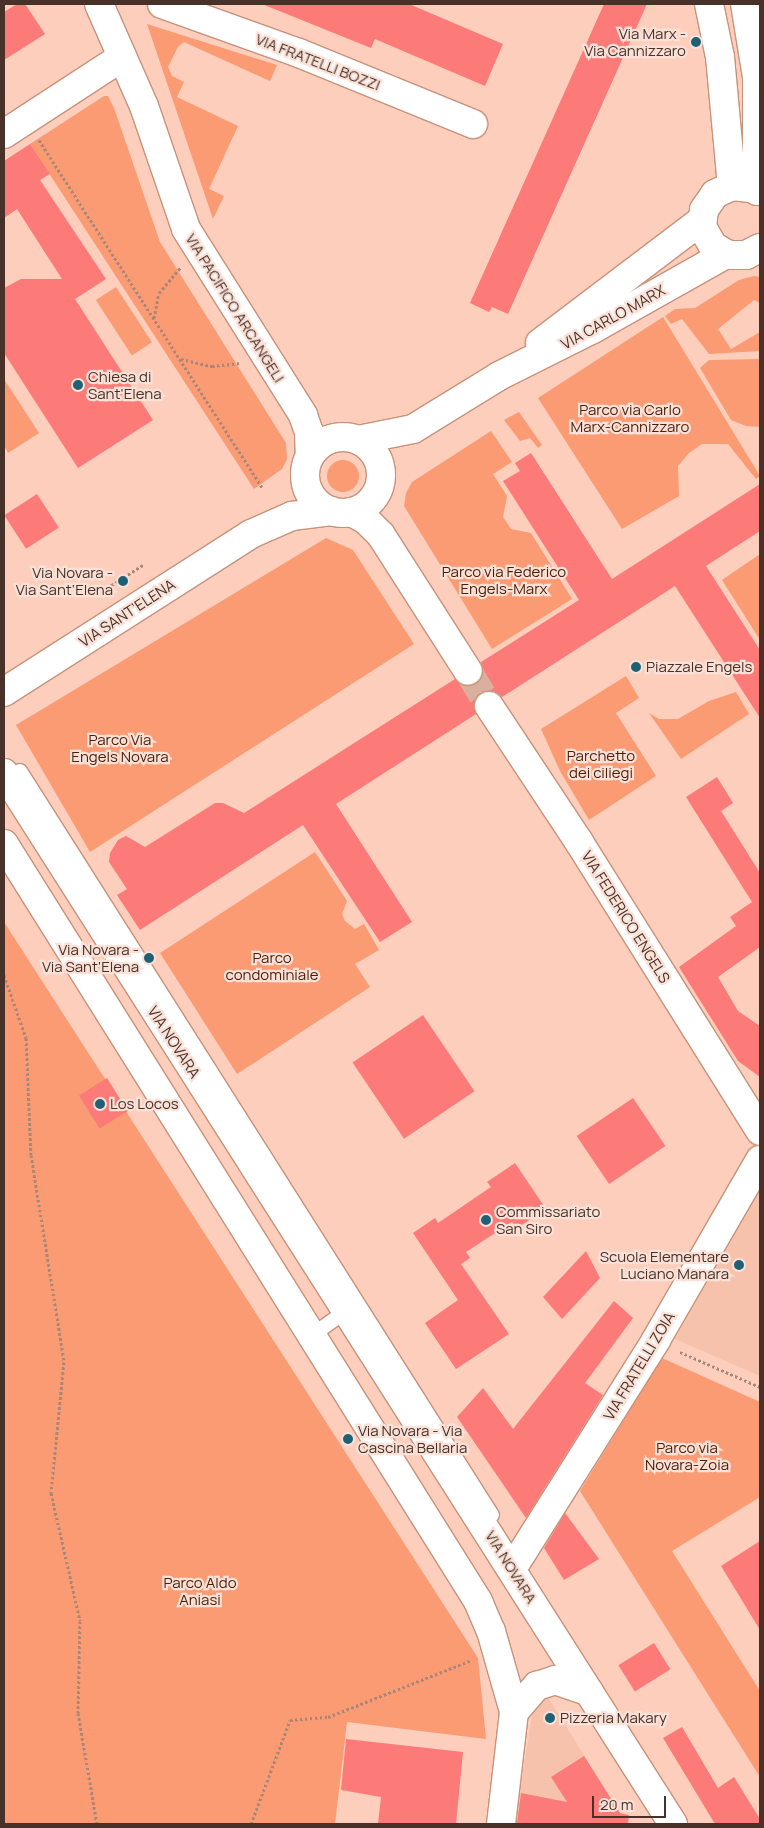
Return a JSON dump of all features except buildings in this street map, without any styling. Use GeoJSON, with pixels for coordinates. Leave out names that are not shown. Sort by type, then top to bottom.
{"type":"FeatureCollection","features":[{"type":"Feature","properties":{"kind":"street"},"geometry":{"type":"LineString","coordinates":[[4,134],[122,57],[99,4]]}},
{"type":"Feature","properties":{"kind":"street","name":"VIA FRATELLI BOZZI"},"geometry":{"type":"LineString","coordinates":[[162,4],[299,54],[473,124]]}},
{"type":"Feature","properties":{"kind":"street"},"geometry":{"type":"LineString","coordinates":[[708,4],[750,190]]}},
{"type":"Feature","properties":{"kind":"street"},"geometry":{"type":"LineString","coordinates":[[744,4],[757,77],[760,121],[750,190]]}},
{"type":"Feature","properties":{"kind":"street","name":"VIA PACIFICO ARCANGELI"},"geometry":{"type":"LineString","coordinates":[[122,57],[144,106],[186,230],[303,415],[309,432],[308,462]]}},
{"type":"Feature","properties":{"kind":"street"},"geometry":{"type":"LineString","coordinates":[[726,254],[707,240],[702,220],[711,197],[750,190]]}},
{"type":"Feature","properties":{"kind":"street","name":"VIA CARLO MARX"},"geometry":{"type":"LineString","coordinates":[[499,376],[592,301],[702,220]]}},
{"type":"Feature","properties":{"kind":"street","name":"VIA CARLO MARX"},"geometry":{"type":"LineString","coordinates":[[381,476],[402,445],[425,423],[499,376],[593,329],[726,254],[746,255],[760,248]]}},
{"type":"Feature","properties":{"kind":"street","name":"VIA PACIFICO ARCANGELI"},"geometry":{"type":"LineString","coordinates":[[303,415],[322,430],[349,439]]}},
{"type":"Feature","properties":{"kind":"street","name":"VIA CARLO MARX"},"geometry":{"type":"LineString","coordinates":[[349,439],[387,437],[425,423]]}},
{"type":"Feature","properties":{"kind":"street"},"geometry":{"type":"LineString","coordinates":[[342,512],[373,499],[381,476],[373,452],[349,439],[318,446],[308,462],[309,492],[316,502],[342,512],[366,520],[381,535],[468,671]]}},
{"type":"Feature","properties":{"kind":"street","name":"VIA SANT’ELENA"},"geometry":{"type":"LineString","coordinates":[[251,534],[287,500],[308,462]]}},
{"type":"Feature","properties":{"kind":"street","name":"VIA SANT’ELENA"},"geometry":{"type":"LineString","coordinates":[[4,692],[251,534],[292,516],[342,512]]}},
{"type":"Feature","properties":{"kind":"street","name":"VIA FEDERICO ENGELS"},"geometry":{"type":"LineString","coordinates":[[489,706],[580,842],[760,1131]]}},
{"type":"Feature","properties":{"kind":"street","name":"VIA NOVARA"},"geometry":{"type":"LineString","coordinates":[[12,772],[346,1310],[673,1824]]}},
{"type":"Feature","properties":{"kind":"street"},"geometry":{"type":"LineString","coordinates":[[4,844],[478,1601],[491,1631],[514,1712],[501,1824]]}},
{"type":"Feature","properties":{"kind":"street","name":"VIA FRATELLI ZOIA"},"geometry":{"type":"LineString","coordinates":[[512,1569],[656,1340],[760,1160]]}},
{"type":"Feature","properties":{"kind":"street"},"geometry":{"type":"LineString","coordinates":[[514,1712],[537,1686],[555,1680],[589,1692]]}},
{"type":"Feature","properties":{"kind":"lane"},"geometry":{"type":"LineString","coordinates":[[12,772],[492,1515]]}},
{"type":"Feature","properties":{"kind":"lane"},"geometry":{"type":"LineString","coordinates":[[311,1336],[346,1310]]}},
{"type":"Feature","properties":{"kind":"path"},"geometry":{"type":"LineString","coordinates":[[36,136],[263,489]]}},
{"type":"Feature","properties":{"kind":"path"},"geometry":{"type":"LineString","coordinates":[[154,319],[159,293],[181,267]]}},
{"type":"Feature","properties":{"kind":"path"},"geometry":{"type":"LineString","coordinates":[[179,359],[212,366],[241,363]]}},
{"type":"Feature","properties":{"kind":"path"},"geometry":{"type":"LineString","coordinates":[[107,588],[143,565]]}},
{"type":"Feature","properties":{"kind":"path"},"geometry":{"type":"LineString","coordinates":[[4,975],[26,1038],[31,1155],[64,1362],[51,1493],[80,1621],[78,1713],[97,1824]]}},
{"type":"Feature","properties":{"kind":"path"},"geometry":{"type":"LineString","coordinates":[[674,1349],[760,1387]]}},
{"type":"Feature","properties":{"kind":"path"},"geometry":{"type":"LineString","coordinates":[[251,1824],[290,1720],[328,1718],[478,1658]]}},
{"type":"Feature","properties":{"kind":"shaded area","name":"Scuola Elementare Luciano Manara"},"geometry":{"type":"Polygon","coordinates":[[[760,1190],[760,1376],[675,1339],[760,1190]]]}},
{"type":"Feature","properties":{"kind":"shaded area"},"geometry":{"type":"Polygon","coordinates":[[[546,1694],[627,1824],[515,1824],[533,1709],[546,1694]]]}},
{"type":"Feature","properties":{"kind":"green space"},"geometry":{"type":"Polygon","coordinates":[[[147,24],[277,65],[270,81],[184,42],[178,47],[168,67],[172,76],[184,82],[177,97],[238,126],[209,189],[224,196],[213,219],[147,24]]]}},
{"type":"Feature","properties":{"kind":"green space"},"geometry":{"type":"Polygon","coordinates":[[[104,96],[108,96],[114,108],[160,242],[286,443],[287,459],[282,469],[254,489],[30,144],[104,96]]]}},
{"type":"Feature","properties":{"kind":"green space"},"geometry":{"type":"Polygon","coordinates":[[[754,276],[760,277],[760,303],[754,300],[718,329],[731,349],[760,332],[760,351],[709,354],[682,319],[671,324],[665,316],[675,309],[695,308],[739,280],[754,276]]]}},
{"type":"Feature","properties":{"kind":"green space"},"geometry":{"type":"Polygon","coordinates":[[[116,287],[152,342],[132,355],[96,300],[116,287]]]}},
{"type":"Feature","properties":{"kind":"green space","name":"Parco via Carlo Marx-Cannizzaro"},"geometry":{"type":"Polygon","coordinates":[[[663,317],[760,476],[756,479],[728,444],[702,444],[689,453],[678,466],[679,496],[622,529],[538,398],[663,317]]]}},
{"type":"Feature","properties":{"kind":"green space"},"geometry":{"type":"Polygon","coordinates":[[[760,359],[760,427],[746,426],[731,420],[700,368],[709,360],[760,359]]]}},
{"type":"Feature","properties":{"kind":"green space"},"geometry":{"type":"Polygon","coordinates":[[[4,379],[39,433],[8,453],[4,445],[4,379]]]}},
{"type":"Feature","properties":{"kind":"green space"},"geometry":{"type":"Polygon","coordinates":[[[519,412],[542,445],[538,448],[530,438],[520,441],[504,420],[519,412]]]}},
{"type":"Feature","properties":{"kind":"green space","name":"Parco via Federico Engels-Marx"},"geometry":{"type":"Polygon","coordinates":[[[491,431],[512,462],[493,474],[507,496],[503,517],[511,529],[531,533],[572,599],[492,649],[404,506],[406,493],[412,482],[491,431]]]}},
{"type":"Feature","properties":{"kind":"green space"},"geometry":{"type":"Polygon","coordinates":[[[343,460],[349,461],[354,465],[358,470],[358,482],[354,487],[349,491],[343,492],[337,491],[332,487],[328,482],[327,476],[328,470],[332,465],[337,461],[343,460]]]}},
{"type":"Feature","properties":{"kind":"green space","name":"Parco Via Engels Novara"},"geometry":{"type":"Polygon","coordinates":[[[326,538],[353,550],[414,644],[90,852],[16,725],[326,538]]]}},
{"type":"Feature","properties":{"kind":"green space"},"geometry":{"type":"Polygon","coordinates":[[[760,554],[760,640],[722,580],[760,554]]]}},
{"type":"Feature","properties":{"kind":"green space","name":"Parchetto dei ciliegi"},"geometry":{"type":"Polygon","coordinates":[[[626,676],[639,698],[616,713],[656,776],[589,820],[560,771],[541,729],[626,676]]]}},
{"type":"Feature","properties":{"kind":"green space"},"geometry":{"type":"Polygon","coordinates":[[[736,692],[749,714],[681,759],[649,713],[659,719],[678,719],[709,701],[736,692]]]}},
{"type":"Feature","properties":{"kind":"green space","name":"Parco condominiale"},"geometry":{"type":"Polygon","coordinates":[[[315,852],[347,901],[342,914],[345,921],[355,929],[364,924],[379,950],[355,964],[370,987],[237,1074],[160,953],[315,852]]]}},
{"type":"Feature","properties":{"kind":"green space","name":"Parco Aldo Aniasi"},"geometry":{"type":"Polygon","coordinates":[[[4,922],[478,1658],[486,1739],[347,1722],[335,1824],[4,1824],[4,922]]]}},
{"type":"Feature","properties":{"kind":"green space","name":"Parco via Novara-Zoia"},"geometry":{"type":"Polygon","coordinates":[[[662,1358],[760,1402],[760,1497],[672,1551],[760,1691],[760,1777],[580,1491],[662,1358]]]}},
{"type":"Feature","properties":{"kind":"tunnel"},"geometry":{"type":"LineString","coordinates":[[468,671],[489,706]]}},
{"type":"Feature","properties":{"kind":"place","name":"Via Marx - Via Cannizzaro"},"geometry":{"type":"Point","coordinates":[696,42]}},
{"type":"Feature","properties":{"kind":"place","name":"Chiesa di Sant'Elena"},"geometry":{"type":"Point","coordinates":[78,385]}},
{"type":"Feature","properties":{"kind":"place","name":"Via Novara - Via Sant‘Elena"},"geometry":{"type":"Point","coordinates":[123,581]}},
{"type":"Feature","properties":{"kind":"place","name":"Piazzale Engels"},"geometry":{"type":"Point","coordinates":[636,667]}},
{"type":"Feature","properties":{"kind":"place","name":"Via Novara - Via Sant'Elena"},"geometry":{"type":"Point","coordinates":[149,958]}},
{"type":"Feature","properties":{"kind":"place","name":"Los Locos"},"geometry":{"type":"Point","coordinates":[100,1104]}},
{"type":"Feature","properties":{"kind":"place","name":"Commissariato San Siro"},"geometry":{"type":"Point","coordinates":[486,1220]}},
{"type":"Feature","properties":{"kind":"place","name":"Scuola Elementare Luciano Manara"},"geometry":{"type":"Point","coordinates":[739,1265]}},
{"type":"Feature","properties":{"kind":"place","name":"Via Novara - Via Cascina Bellaria"},"geometry":{"type":"Point","coordinates":[348,1439]}},
{"type":"Feature","properties":{"kind":"place","name":"Pizzeria Makary"},"geometry":{"type":"Point","coordinates":[550,1718]}}]}
